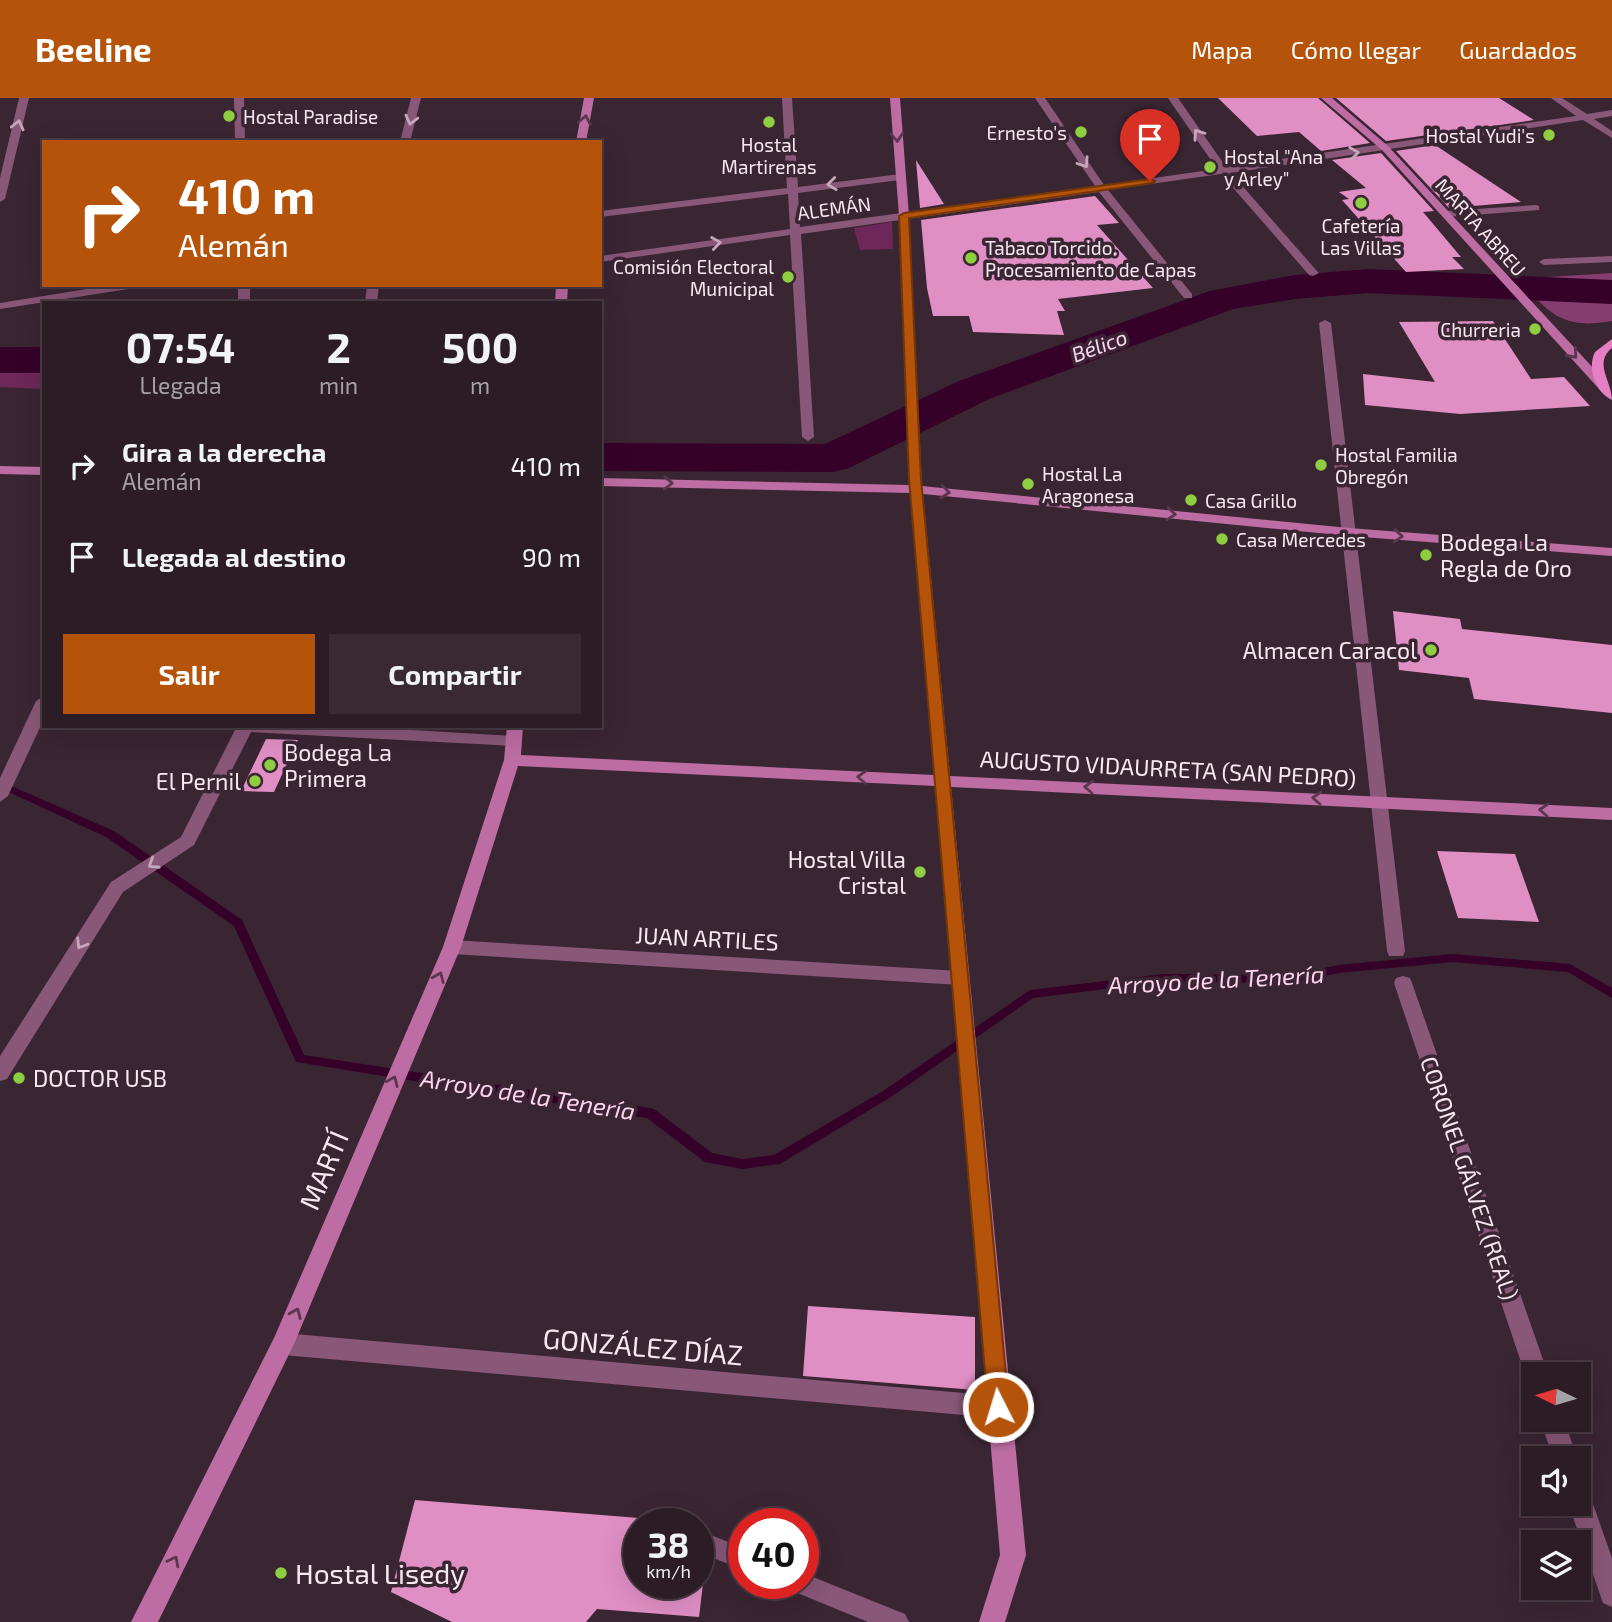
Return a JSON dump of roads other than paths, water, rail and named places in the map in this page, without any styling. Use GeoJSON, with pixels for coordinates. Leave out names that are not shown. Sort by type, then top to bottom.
{"type":"FeatureCollection","features":[{"type":"Feature","properties":{"kind":"main road"},"geometry":{"type":"LineString","coordinates":[[1608,392],[1596,366],[1598,354],[1612,343]]}},
{"type":"Feature","properties":{"kind":"street"},"geometry":{"type":"LineString","coordinates":[[0,199],[24,98]]}},
{"type":"Feature","properties":{"kind":"street"},"geometry":{"type":"LineString","coordinates":[[239,98],[240,140]]}},
{"type":"Feature","properties":{"kind":"street"},"geometry":{"type":"LineString","coordinates":[[406,140],[416,98]]}},
{"type":"Feature","properties":{"kind":"street"},"geometry":{"type":"LineString","coordinates":[[581,140],[589,98]]}},
{"type":"Feature","properties":{"kind":"street"},"geometry":{"type":"LineString","coordinates":[[786,98],[808,437]]}},
{"type":"Feature","properties":{"kind":"street"},"geometry":{"type":"LineString","coordinates":[[895,98],[904,216],[916,484],[1013,1555],[992,1622]]}},
{"type":"Feature","properties":{"kind":"street"},"geometry":{"type":"LineString","coordinates":[[1040,98],[1101,188],[1188,296]]}},
{"type":"Feature","properties":{"kind":"street"},"geometry":{"type":"LineString","coordinates":[[1172,98],[1224,171],[1313,273]]}},
{"type":"Feature","properties":{"kind":"street","name":"MARTA ABREU"},"geometry":{"type":"LineString","coordinates":[[1326,98],[1385,148],[1608,392]]}},
{"type":"Feature","properties":{"kind":"street"},"geometry":{"type":"LineString","coordinates":[[1556,98],[1612,135]]}},
{"type":"Feature","properties":{"kind":"street","name":"ALEMÁN"},"geometry":{"type":"LineString","coordinates":[[602,259],[1385,148],[1612,113]]}},
{"type":"Feature","properties":{"kind":"street"},"geometry":{"type":"LineString","coordinates":[[602,214],[900,177]]}},
{"type":"Feature","properties":{"kind":"street"},"geometry":{"type":"LineString","coordinates":[[1544,262],[1612,259]]}},
{"type":"Feature","properties":{"kind":"street"},"geometry":{"type":"LineString","coordinates":[[0,306],[122,287]]}},
{"type":"Feature","properties":{"kind":"street"},"geometry":{"type":"LineString","coordinates":[[1325,323],[1396,951]]}},
{"type":"Feature","properties":{"kind":"street"},"geometry":{"type":"LineString","coordinates":[[0,470],[42,471]]}},
{"type":"Feature","properties":{"kind":"street"},"geometry":{"type":"LineString","coordinates":[[602,482],[916,484],[1349,532],[1612,552]]}},
{"type":"Feature","properties":{"kind":"street"},"geometry":{"type":"LineString","coordinates":[[0,796],[23,743],[38,722]]}},
{"type":"Feature","properties":{"kind":"street"},"geometry":{"type":"LineString","coordinates":[[0,1073],[6,1054],[117,887],[188,841],[245,728]]}},
{"type":"Feature","properties":{"kind":"street"},"geometry":{"type":"LineString","coordinates":[[313,728],[514,734]]}},
{"type":"Feature","properties":{"kind":"street","name":"MARTÍ"},"geometry":{"type":"LineString","coordinates":[[144,1622],[283,1344],[375,1122],[452,947],[512,760],[514,734]]}},
{"type":"Feature","properties":{"kind":"street","name":"AUGUSTO VIDAURRETA (SAN PEDRO)"},"geometry":{"type":"LineString","coordinates":[[512,760],[1612,814]]}},
{"type":"Feature","properties":{"kind":"street","name":"JUAN ARTILES"},"geometry":{"type":"LineString","coordinates":[[452,947],[960,978]]}},
{"type":"Feature","properties":{"kind":"street","name":"CORONEL GÁLVEZ (REAL)"},"geometry":{"type":"LineString","coordinates":[[1403,983],[1533,1362]]}},
{"type":"Feature","properties":{"kind":"street","name":"GONZÁLEZ DÍAZ"},"geometry":{"type":"LineString","coordinates":[[283,1344],[998,1407]]}},
{"type":"Feature","properties":{"kind":"street"},"geometry":{"type":"LineString","coordinates":[[1585,1516],[1612,1594]]}},
{"type":"Feature","properties":{"kind":"lane"},"geometry":{"type":"LineString","coordinates":[[1446,214],[1536,208]]}},
{"type":"Feature","properties":{"kind":"lane"},"geometry":{"type":"LineString","coordinates":[[819,1590],[897,1622]]}},
{"type":"Feature","properties":{"kind":"waterway","name":"Bélico"},"geometry":{"type":"LineString","coordinates":[[602,457],[833,458],[974,390],[1224,299],[1295,287],[1368,281],[1612,292]]}},
{"type":"Feature","properties":{"kind":"waterway","name":"Bélico"},"geometry":{"type":"LineString","coordinates":[[0,360],[42,360]]}},
{"type":"Feature","properties":{"kind":"waterway","name":"Arroyo de la Tenería"},"geometry":{"type":"LineString","coordinates":[[0,784],[110,834],[238,923],[300,1059],[650,1113],[709,1158],[742,1164],[776,1160],[887,1094],[1030,994],[1163,978],[1288,979],[1339,969],[1453,958],[1570,968],[1612,994]]}},
{"type":"Feature","properties":{"kind":"place","name":"Hostal Paradise"},"geometry":{"type":"Point","coordinates":[229,116]}},
{"type":"Feature","properties":{"kind":"place","name":"Hostal Martirenas"},"geometry":{"type":"Point","coordinates":[769,122]}},
{"type":"Feature","properties":{"kind":"place","name":"Ernesto's"},"geometry":{"type":"Point","coordinates":[1081,132]}},
{"type":"Feature","properties":{"kind":"place","name":"Hostal Yudi's"},"geometry":{"type":"Point","coordinates":[1549,135]}},
{"type":"Feature","properties":{"kind":"place","name":"Hostal \"Ana y Arley\""},"geometry":{"type":"Point","coordinates":[1210,167]}},
{"type":"Feature","properties":{"kind":"place","name":"Cafetería Las Villas"},"geometry":{"type":"Point","coordinates":[1361,203]}},
{"type":"Feature","properties":{"kind":"place","name":"Tabaco Torcido. Procesamiento de Capas"},"geometry":{"type":"Point","coordinates":[971,258]}},
{"type":"Feature","properties":{"kind":"place","name":"Comisión Electoral Municipal"},"geometry":{"type":"Point","coordinates":[788,277]}},
{"type":"Feature","properties":{"kind":"place","name":"Churreria"},"geometry":{"type":"Point","coordinates":[1535,329]}},
{"type":"Feature","properties":{"kind":"place","name":"Hostal Familia Obregón"},"geometry":{"type":"Point","coordinates":[1321,465]}},
{"type":"Feature","properties":{"kind":"place","name":"Hostal La Aragonesa"},"geometry":{"type":"Point","coordinates":[1028,484]}},
{"type":"Feature","properties":{"kind":"place","name":"Casa Grillo"},"geometry":{"type":"Point","coordinates":[1191,500]}},
{"type":"Feature","properties":{"kind":"place","name":"Casa Mercedes"},"geometry":{"type":"Point","coordinates":[1222,539]}},
{"type":"Feature","properties":{"kind":"place","name":"Bodega La Regla de Oro"},"geometry":{"type":"Point","coordinates":[1426,555]}},
{"type":"Feature","properties":{"kind":"place","name":"Almacen Caracol"},"geometry":{"type":"Point","coordinates":[1431,650]}},
{"type":"Feature","properties":{"kind":"place","name":"Bodega La Primera"},"geometry":{"type":"Point","coordinates":[270,765]}},
{"type":"Feature","properties":{"kind":"place","name":"El Pernil"},"geometry":{"type":"Point","coordinates":[255,781]}},
{"type":"Feature","properties":{"kind":"place","name":"Hostal Villa Cristal"},"geometry":{"type":"Point","coordinates":[920,872]}},
{"type":"Feature","properties":{"kind":"place","name":"DOCTOR USB"},"geometry":{"type":"Point","coordinates":[19,1078]}},
{"type":"Feature","properties":{"kind":"place","name":"Hostal Lisedy"},"geometry":{"type":"Point","coordinates":[281,1573]}}]}
